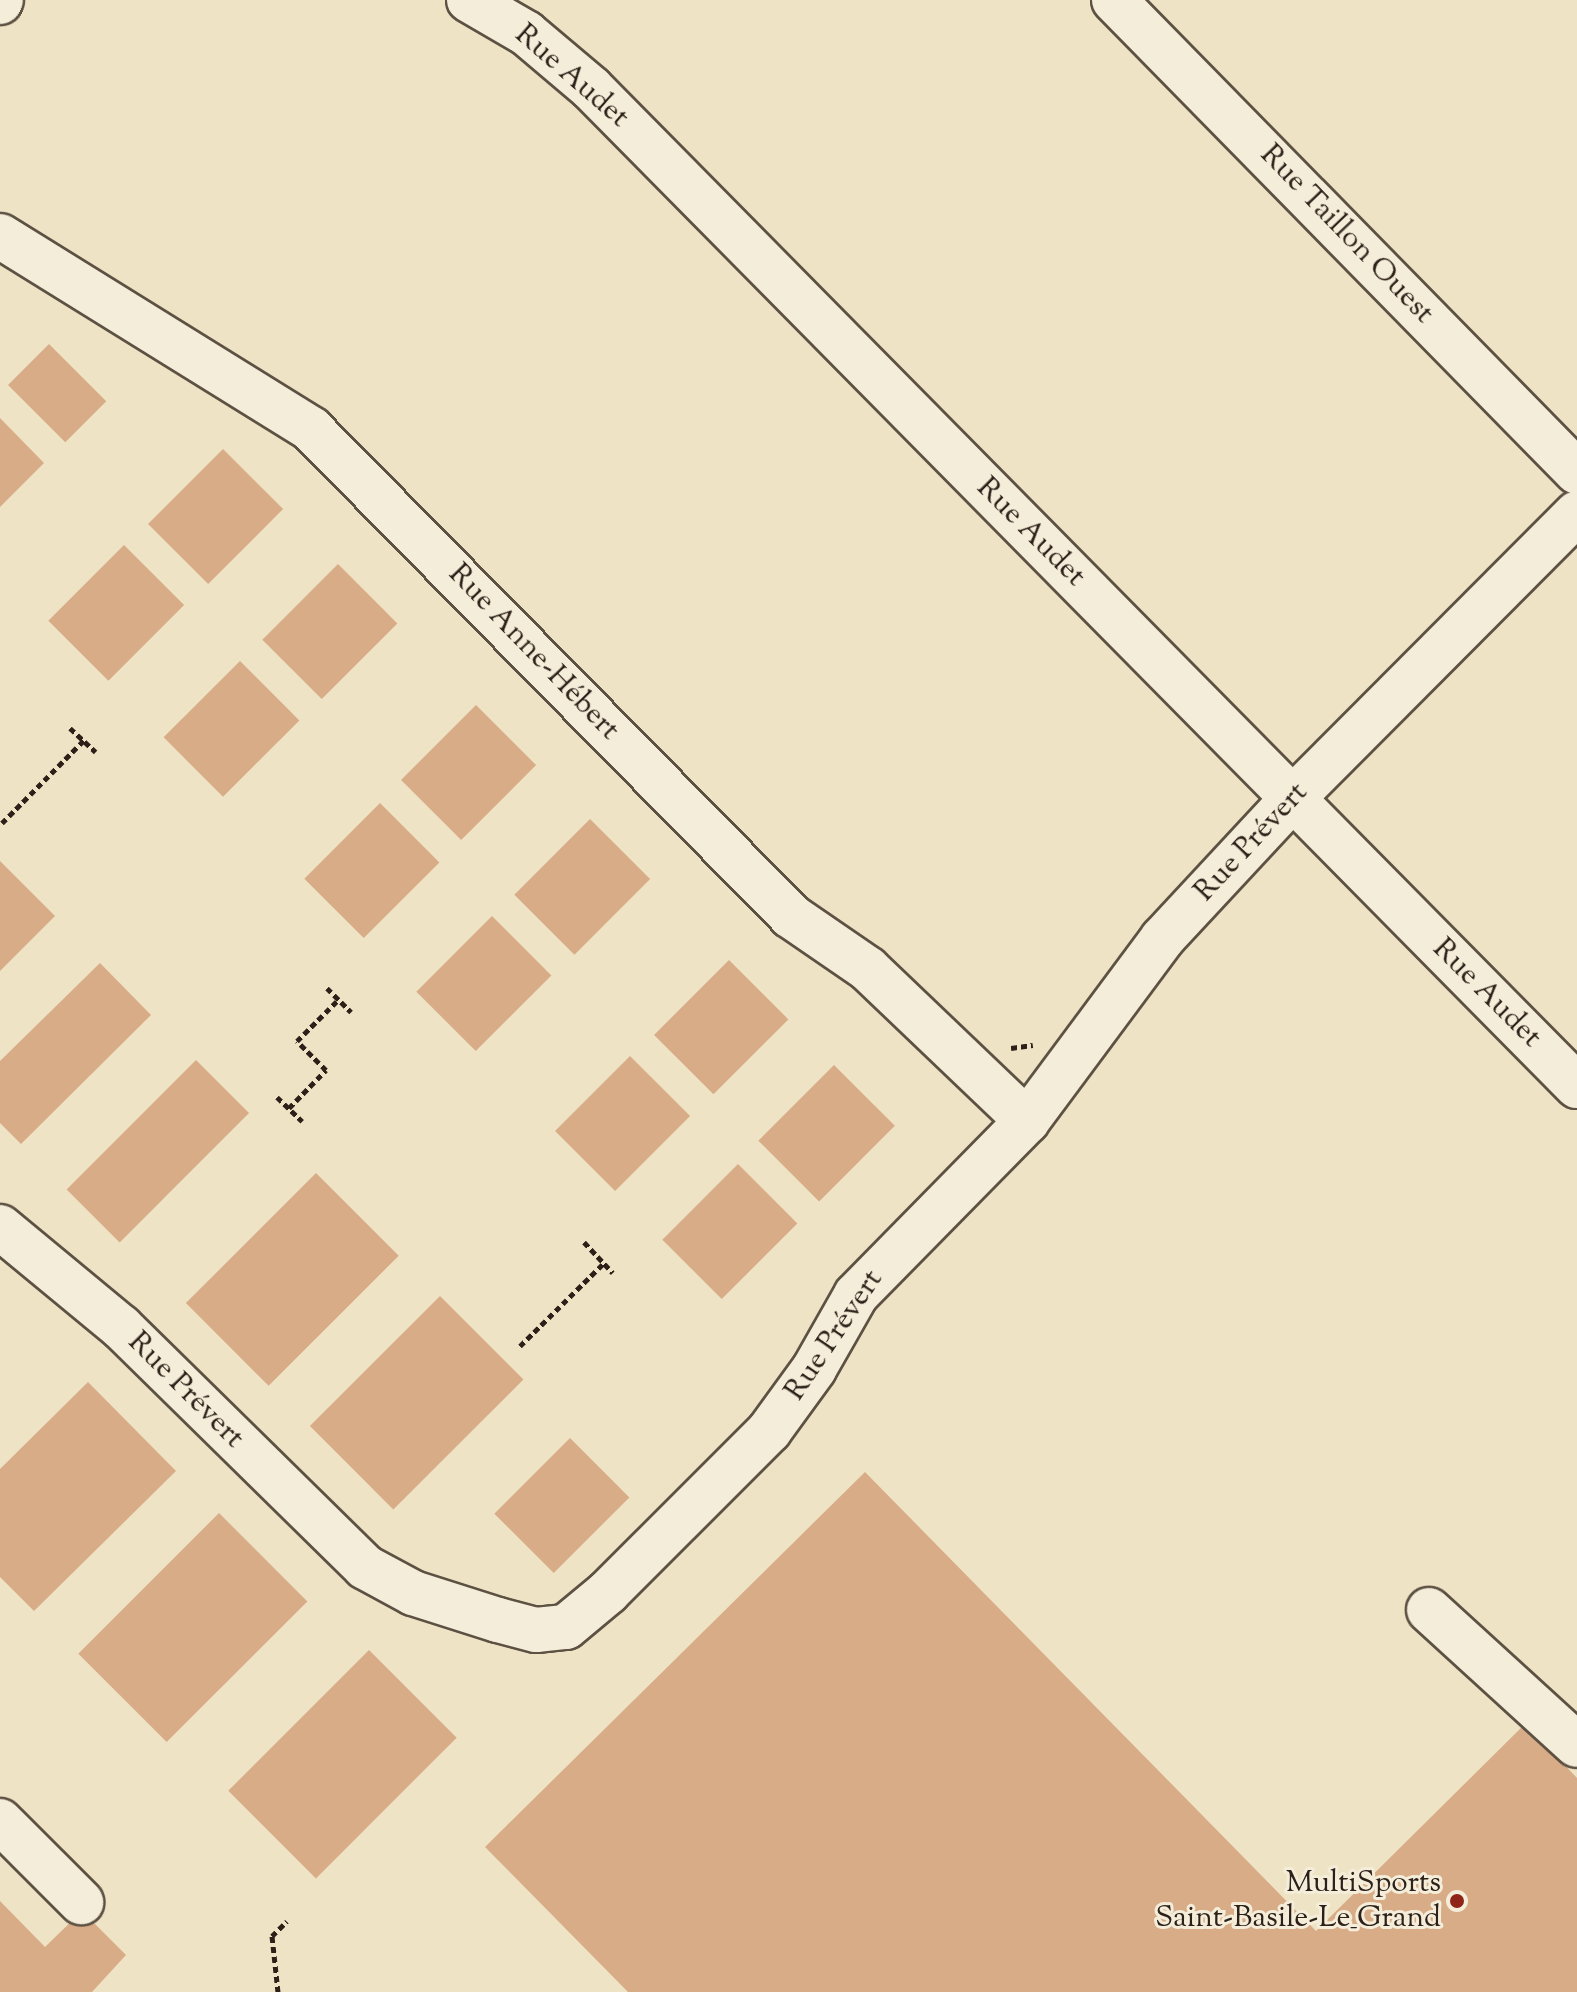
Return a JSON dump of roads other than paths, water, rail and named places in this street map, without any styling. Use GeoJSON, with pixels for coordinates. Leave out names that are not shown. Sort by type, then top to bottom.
{"type":"FeatureCollection","features":[{"type":"Feature","properties":{"kind":"street","name":"Rue Audet"},"geometry":{"type":"LineString","coordinates":[[469,0],[526,33],[591,88],[1577,1086]]}},
{"type":"Feature","properties":{"kind":"street","name":"Rue Taillon Ouest"},"geometry":{"type":"LineString","coordinates":[[1114,0],[1577,472]]}},
{"type":"Feature","properties":{"kind":"street","name":"Rue Anne-Hébert"},"geometry":{"type":"LineString","coordinates":[[0,236],[311,429],[791,916],[868,969],[1027,1121]]}},
{"type":"Feature","properties":{"kind":"street","name":"Rue Prévert"},"geometry":{"type":"LineString","coordinates":[[0,1227],[121,1327],[365,1567],[413,1593],[546,1631],[583,1615],[769,1431],[796,1399],[875,1272],[1027,1121],[1147,957],[1293,798],[1577,513]]}},
{"type":"Feature","properties":{"kind":"street"},"geometry":{"type":"LineString","coordinates":[[1429,1610],[1577,1745]]}},
{"type":"Feature","properties":{"kind":"street"},"geometry":{"type":"LineString","coordinates":[[0,1821],[81,1902]]}},
{"type":"Feature","properties":{"kind":"place","name":"MultiSports Saint-Basile-Le_Grand"},"geometry":{"type":"Point","coordinates":[1457,1901]}}]}
